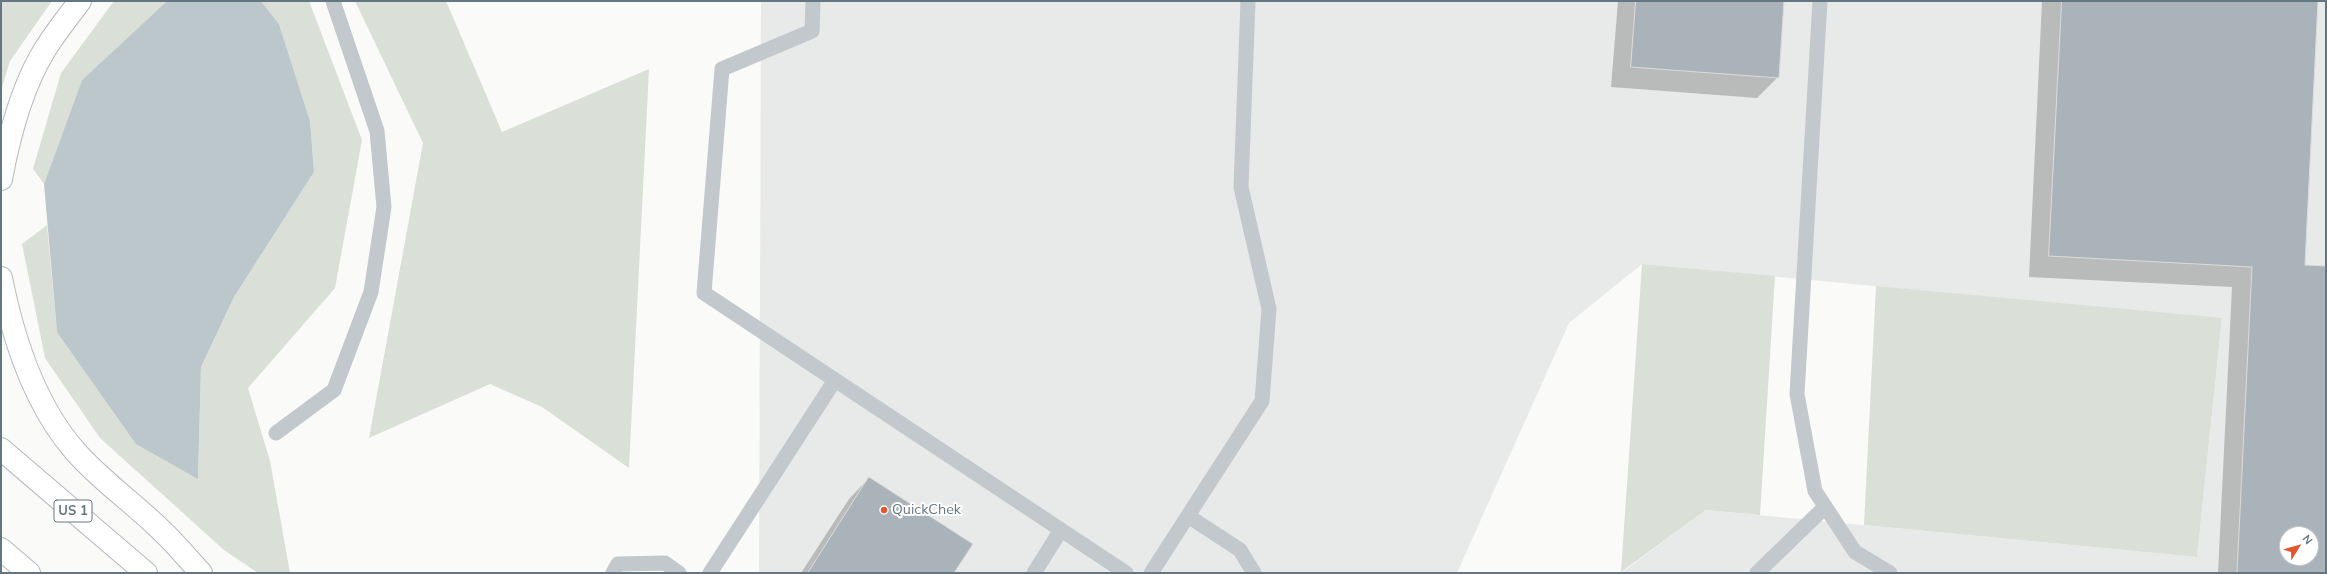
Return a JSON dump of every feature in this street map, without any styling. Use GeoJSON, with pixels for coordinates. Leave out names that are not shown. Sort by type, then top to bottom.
{"type":"FeatureCollection","features":[{"type":"Feature","properties":{"kind":"highway"},"geometry":{"type":"LineString","coordinates":[[1,179],[16,117],[30,81],[44,52],[80,1]]}},
{"type":"Feature","properties":{"kind":"highway"},"geometry":{"type":"LineString","coordinates":[[1,278],[15,334],[26,366],[56,425],[74,450],[96,474],[162,531],[201,573]]}},
{"type":"Feature","properties":{"kind":"highway","name":"US 1"},"geometry":{"type":"LineString","coordinates":[[1,449],[146,573]]}},
{"type":"Feature","properties":{"kind":"highway"},"geometry":{"type":"LineString","coordinates":[[1,549],[29,573]]}},
{"type":"Feature","properties":{"kind":"lane"},"geometry":{"type":"LineString","coordinates":[[276,433],[334,390],[371,292],[384,207],[376,131],[333,1]]}},
{"type":"Feature","properties":{"kind":"lane"},"geometry":{"type":"LineString","coordinates":[[813,1],[812,31],[722,70],[704,293],[1126,573]]}},
{"type":"Feature","properties":{"kind":"lane"},"geometry":{"type":"LineString","coordinates":[[1151,573],[1262,401],[1269,309],[1242,187],[1248,1]]}},
{"type":"Feature","properties":{"kind":"lane"},"geometry":{"type":"LineString","coordinates":[[1820,1],[1797,394],[1815,491],[1855,552],[1890,573]]}},
{"type":"Feature","properties":{"kind":"lane"},"geometry":{"type":"LineString","coordinates":[[710,573],[835,380]]}},
{"type":"Feature","properties":{"kind":"lane"},"geometry":{"type":"LineString","coordinates":[[1757,573],[1826,507]]}},
{"type":"Feature","properties":{"kind":"lane"},"geometry":{"type":"LineString","coordinates":[[1188,516],[1240,550],[1254,573]]}},
{"type":"Feature","properties":{"kind":"lane"},"geometry":{"type":"LineString","coordinates":[[1034,573],[1061,530]]}},
{"type":"Feature","properties":{"kind":"lane"},"geometry":{"type":"LineString","coordinates":[[612,573],[618,564],[664,563],[679,573]]}},
{"type":"Feature","properties":{"kind":"shaded area"},"geometry":{"type":"Polygon","coordinates":[[[1,1],[52,1],[10,61],[1,90],[1,1]]]}},
{"type":"Feature","properties":{"kind":"shaded area"},"geometry":{"type":"Polygon","coordinates":[[[114,1],[167,1],[82,80],[44,184],[33,169],[61,73],[114,1]]]}},
{"type":"Feature","properties":{"kind":"shaded area"},"geometry":{"type":"Polygon","coordinates":[[[167,1],[261,1],[279,24],[310,121],[314,172],[234,297],[201,367],[198,479],[136,444],[57,332],[44,184],[82,80],[167,1]]]}},
{"type":"Feature","properties":{"kind":"shaded area"},"geometry":{"type":"Polygon","coordinates":[[[261,1],[309,1],[362,140],[335,288],[248,388],[270,461],[290,573],[258,573],[224,550],[100,438],[45,358],[22,244],[47,225],[57,332],[198,479],[201,367],[234,297],[314,172],[310,121],[279,24],[261,1]]]}},
{"type":"Feature","properties":{"kind":"shaded area"},"geometry":{"type":"Polygon","coordinates":[[[355,1],[446,1],[502,132],[649,69],[629,468],[542,407],[490,384],[369,438],[423,143],[355,1]]]}},
{"type":"Feature","properties":{"kind":"shaded area"},"geometry":{"type":"Polygon","coordinates":[[[761,1],[2326,1],[2326,573],[1621,573],[1706,510],[2197,557],[2222,319],[1642,264],[1569,323],[1457,573],[759,573],[761,1]]]}},
{"type":"Feature","properties":{"kind":"shaded area"},"geometry":{"type":"Polygon","coordinates":[[[1642,264],[1775,276],[1760,515],[1706,510],[1621,572],[1642,264]]]}},
{"type":"Feature","properties":{"kind":"shaded area"},"geometry":{"type":"Polygon","coordinates":[[[1876,286],[2222,318],[2197,557],[1864,525],[1876,286]]]}},
{"type":"Feature","properties":{"kind":"building"},"geometry":{"type":"Polygon","coordinates":[[[1636,1],[1784,1],[1779,78],[1631,67],[1636,1]]]}},
{"type":"Feature","properties":{"kind":"building"},"geometry":{"type":"Polygon","coordinates":[[[2062,1],[2318,1],[2305,265],[2326,266],[2326,573],[2237,573],[2252,267],[2049,256],[2062,1]]]}},
{"type":"Feature","properties":{"kind":"building","name":"QuickChek"},"geometry":{"type":"Polygon","coordinates":[[[869,477],[973,544],[954,573],[808,573],[869,477]]]}},
{"type":"Feature","properties":{"kind":"place","name":"QuickChek"},"geometry":{"type":"Point","coordinates":[884,510]}}]}
